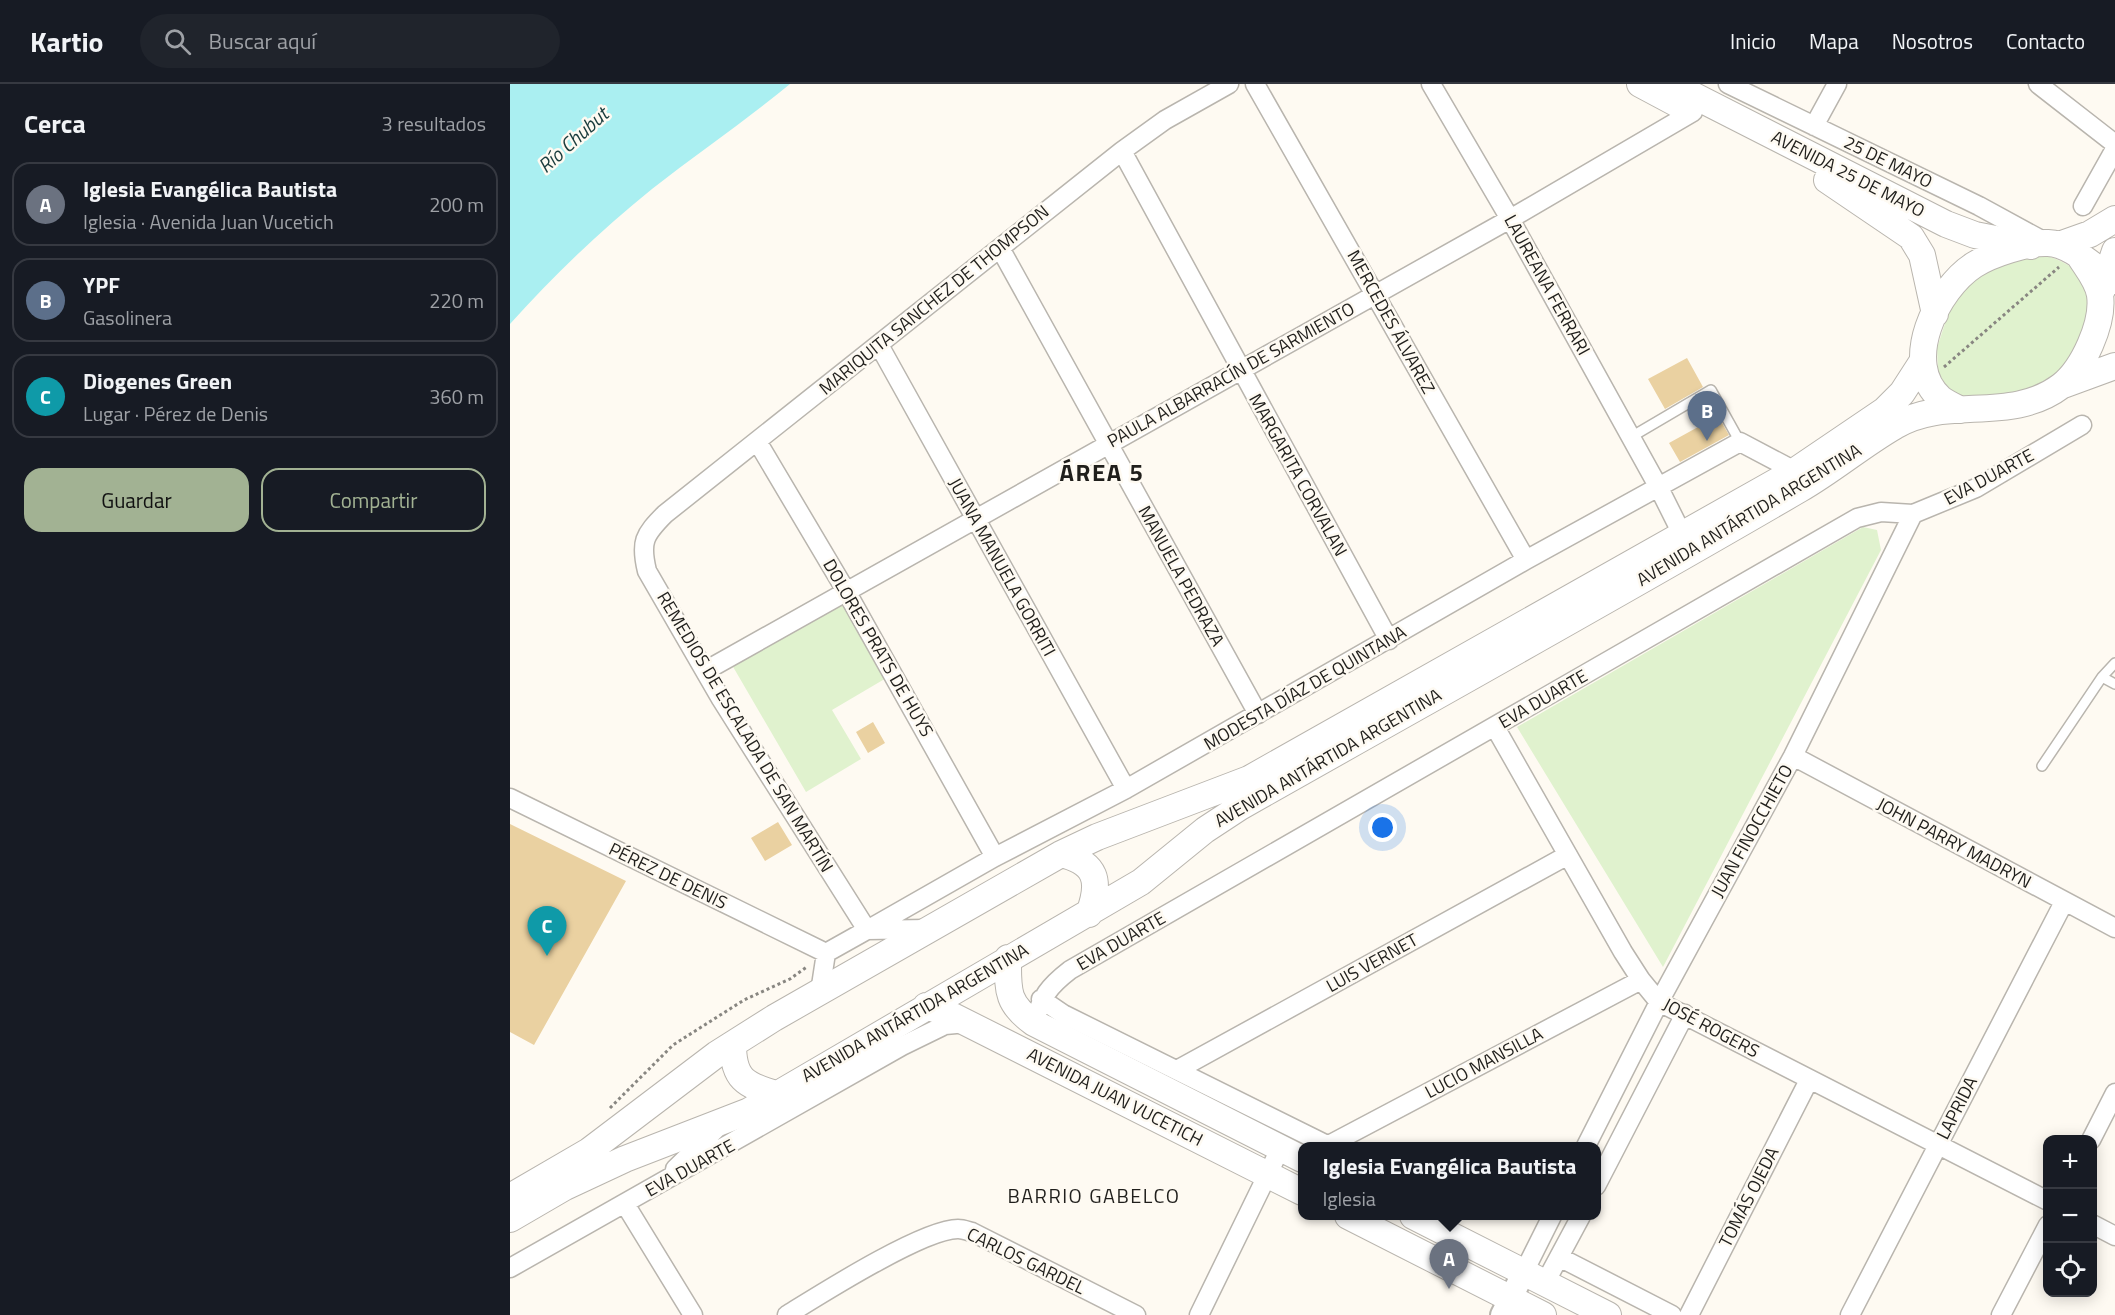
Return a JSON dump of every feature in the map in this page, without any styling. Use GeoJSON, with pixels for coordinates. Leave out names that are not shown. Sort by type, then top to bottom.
{"type":"FeatureCollection","features":[{"type":"Feature","properties":{"kind":"main road","name":"AVENIDA 25 DE MAYO"},"geometry":{"type":"LineString","coordinates":[[1640,84],[1844,189],[1911,237],[1922,255],[1935,314]]}},
{"type":"Feature","properties":{"kind":"main road","name":"AVENIDA 25 DE MAYO"},"geometry":{"type":"LineString","coordinates":[[1671,84],[1946,224],[1975,235],[2056,250],[2107,284]]}},
{"type":"Feature","properties":{"kind":"main road"},"geometry":{"type":"LineString","coordinates":[[1961,410],[1941,398],[1925,371],[1927,331],[1952,285],[1973,265],[1996,253],[2056,250],[2115,219]]}},
{"type":"Feature","properties":{"kind":"main road"},"geometry":{"type":"LineString","coordinates":[[2062,385],[2083,360],[2096,332],[2115,251]]}},
{"type":"Feature","properties":{"kind":"main road"},"geometry":{"type":"LineString","coordinates":[[2062,385],[2115,366]]}},
{"type":"Feature","properties":{"kind":"main road","name":"AVENIDA ANTÁRTIDA ARGENTINA"},"geometry":{"type":"LineString","coordinates":[[510,1197],[589,1151],[733,1044],[1061,854],[1097,837],[1249,779],[1795,471],[1885,410],[1925,371]]}},
{"type":"Feature","properties":{"kind":"main road","name":"AVENIDA ANTÁRTIDA ARGENTINA"},"geometry":{"type":"LineString","coordinates":[[510,1219],[565,1187],[625,1159],[723,1123],[776,1094],[1141,882],[1205,830],[1240,807],[1803,487],[1895,425],[1913,417],[2023,405],[2062,385]]}},
{"type":"Feature","properties":{"kind":"main road"},"geometry":{"type":"LineString","coordinates":[[1061,854],[1085,863],[1091,871],[1096,884],[1096,895],[1089,914]]}},
{"type":"Feature","properties":{"kind":"main road","name":"AVENIDA JUAN VUCETICH"},"geometry":{"type":"LineString","coordinates":[[1008,958],[1011,1001],[1020,1013],[1034,1023],[1291,1154]]}},
{"type":"Feature","properties":{"kind":"main road","name":"AVENIDA JUAN VUCETICH"},"geometry":{"type":"LineString","coordinates":[[926,1006],[967,1023],[1298,1190]]}},
{"type":"Feature","properties":{"kind":"main road"},"geometry":{"type":"LineString","coordinates":[[733,1044],[736,1068],[746,1084],[776,1094]]}},
{"type":"Feature","properties":{"kind":"main road"},"geometry":{"type":"LineString","coordinates":[[1357,1220],[1523,1310]]}},
{"type":"Feature","properties":{"kind":"main road"},"geometry":{"type":"LineString","coordinates":[[1423,1220],[1608,1315]]}},
{"type":"Feature","properties":{"kind":"street","name":"MARIQUITA SANCHEZ DE THOMPSON"},"geometry":{"type":"LineString","coordinates":[[649,529],[664,514],[1122,151],[1165,120],[1229,84]]}},
{"type":"Feature","properties":{"kind":"street","name":"MERCEDES ÁLVAREZ"},"geometry":{"type":"LineString","coordinates":[[1255,84],[1376,293],[1526,561]]}},
{"type":"Feature","properties":{"kind":"street","name":"LAUREANA FERRARI"},"geometry":{"type":"LineString","coordinates":[[1431,84],[1510,219],[1659,488],[1682,534]]}},
{"type":"Feature","properties":{"kind":"street","name":"25 DE MAYO"},"geometry":{"type":"LineString","coordinates":[[1728,84],[2056,250]]}},
{"type":"Feature","properties":{"kind":"street"},"geometry":{"type":"LineString","coordinates":[[1814,126],[1837,84]]}},
{"type":"Feature","properties":{"kind":"street"},"geometry":{"type":"LineString","coordinates":[[2038,84],[2115,144]]}},
{"type":"Feature","properties":{"kind":"street","name":"PAULA ALBARRACÍN DE SARMIENTO"},"geometry":{"type":"LineString","coordinates":[[705,671],[1510,219],[1693,112]]}},
{"type":"Feature","properties":{"kind":"street"},"geometry":{"type":"LineString","coordinates":[[2083,206],[2115,149]]}},
{"type":"Feature","properties":{"kind":"street","name":"MARGARITA CORVALAN"},"geometry":{"type":"LineString","coordinates":[[1122,151],[1239,370],[1389,640]]}},
{"type":"Feature","properties":{"kind":"street","name":"MANUELA PEDRAZA"},"geometry":{"type":"LineString","coordinates":[[1000,248],[1258,714]]}},
{"type":"Feature","properties":{"kind":"street","name":"JUANA MANUELA GORRITI"},"geometry":{"type":"LineString","coordinates":[[879,345],[1126,789]]}},
{"type":"Feature","properties":{"kind":"street","name":"EVA DUARTE"},"geometry":{"type":"LineString","coordinates":[[1034,1023],[1041,999],[1053,983],[1070,970],[1857,518],[1881,512],[1913,514],[1976,488],[2082,425]]}},
{"type":"Feature","properties":{"kind":"street","name":"DOLORES PRATS DE HUYS"},"geometry":{"type":"LineString","coordinates":[[757,441],[846,591],[995,857]]}},
{"type":"Feature","properties":{"kind":"street"},"geometry":{"type":"LineString","coordinates":[[1740,442],[1795,471]]}},
{"type":"Feature","properties":{"kind":"street","name":"MODESTA DÍAZ DE QUINTANA"},"geometry":{"type":"LineString","coordinates":[[826,953],[995,857],[1126,789],[1740,442]]}},
{"type":"Feature","properties":{"kind":"street","name":"JUAN FINOCCHIETO"},"geometry":{"type":"LineString","coordinates":[[1588,1142],[1659,1002],[1793,756],[1913,514]]}},
{"type":"Feature","properties":{"kind":"street","name":"REMEDIOS DE ESCALADA DE SAN MARTÍN"},"geometry":{"type":"LineString","coordinates":[[649,529],[642,548],[647,570],[705,671],[867,930]]}},
{"type":"Feature","properties":{"kind":"street","name":"JOSÉ ROGERS"},"geometry":{"type":"LineString","coordinates":[[1495,727],[1641,980],[1659,1002],[2043,1199]]}},
{"type":"Feature","properties":{"kind":"street","name":"JOHN PARRY MADRYN"},"geometry":{"type":"LineString","coordinates":[[1793,756],[2115,928]]}},
{"type":"Feature","properties":{"kind":"street","name":"PÉREZ DE DENIS"},"geometry":{"type":"LineString","coordinates":[[510,798],[826,953]]}},
{"type":"Feature","properties":{"kind":"street","name":"LUIS VERNET"},"geometry":{"type":"LineString","coordinates":[[1177,1070],[1568,855]]}},
{"type":"Feature","properties":{"kind":"street","name":"LAPRIDA"},"geometry":{"type":"LineString","coordinates":[[1850,1315],[2064,902]]}},
{"type":"Feature","properties":{"kind":"street"},"geometry":{"type":"LineString","coordinates":[[867,930],[929,929]]}},
{"type":"Feature","properties":{"kind":"street"},"geometry":{"type":"LineString","coordinates":[[820,992],[826,953]]}},
{"type":"Feature","properties":{"kind":"street","name":"LUCIO MANSILLA"},"geometry":{"type":"LineString","coordinates":[[1336,1142],[1641,980]]}},
{"type":"Feature","properties":{"kind":"street"},"geometry":{"type":"LineString","coordinates":[[1041,999],[1063,1014],[1320,1142]]}},
{"type":"Feature","properties":{"kind":"street"},"geometry":{"type":"LineString","coordinates":[[1601,1176],[1685,1014]]}},
{"type":"Feature","properties":{"kind":"street","name":"EVA DUARTE"},"geometry":{"type":"LineString","coordinates":[[510,1268],[902,1046],[945,1025],[967,1023]]}},
{"type":"Feature","properties":{"kind":"street","name":"TOMÁS OJEDA"},"geometry":{"type":"LineString","coordinates":[[1689,1315],[1809,1080]]}},
{"type":"Feature","properties":{"kind":"street"},"geometry":{"type":"LineString","coordinates":[[2094,1135],[2115,1094]]}},
{"type":"Feature","properties":{"kind":"street"},"geometry":{"type":"LineString","coordinates":[[657,1186],[723,1123]]}},
{"type":"Feature","properties":{"kind":"street"},"geometry":{"type":"LineString","coordinates":[[1199,1315],[1268,1175],[1291,1154]]}},
{"type":"Feature","properties":{"kind":"street"},"geometry":{"type":"LineString","coordinates":[[625,1204],[693,1315]]}},
{"type":"Feature","properties":{"kind":"street"},"geometry":{"type":"LineString","coordinates":[[1523,1310],[1551,1220]]}},
{"type":"Feature","properties":{"kind":"street"},"geometry":{"type":"LineString","coordinates":[[1535,1277],[1559,1257],[1578,1220]]}},
{"type":"Feature","properties":{"kind":"street"},"geometry":{"type":"LineString","coordinates":[[2097,1227],[2115,1236]]}},
{"type":"Feature","properties":{"kind":"street","name":"CARLOS GARDEL"},"geometry":{"type":"LineString","coordinates":[[788,1315],[886,1257],[937,1233],[958,1229],[972,1232],[1136,1315]]}},
{"type":"Feature","properties":{"kind":"street"},"geometry":{"type":"LineString","coordinates":[[2001,1315],[2043,1235]]}},
{"type":"Feature","properties":{"kind":"street"},"geometry":{"type":"LineString","coordinates":[[1559,1257],[1672,1315]]}},
{"type":"Feature","properties":{"kind":"lane"},"geometry":{"type":"LineString","coordinates":[[1630,436],[1712,390],[1740,442]]}},
{"type":"Feature","properties":{"kind":"lane"},"geometry":{"type":"LineString","coordinates":[[2042,766],[2102,677],[2115,663]]}},
{"type":"Feature","properties":{"kind":"lane"},"geometry":{"type":"LineString","coordinates":[[2102,677],[2115,684]]}},
{"type":"Feature","properties":{"kind":"path"},"geometry":{"type":"LineString","coordinates":[[1925,371],[2056,250]]}},
{"type":"Feature","properties":{"kind":"path"},"geometry":{"type":"LineString","coordinates":[[606,1112],[673,1045],[744,1000],[790,979],[826,953]]}},
{"type":"Feature","properties":{"kind":"green space"},"geometry":{"type":"Polygon","coordinates":[[[2041,254],[2070,266],[2083,280],[2089,295],[2091,311],[2088,327],[2073,359],[2050,383],[2030,392],[1977,399],[1950,392],[1938,372],[1937,348],[1948,314],[1968,279],[2001,259],[2041,254]]]}},
{"type":"Feature","properties":{"kind":"green space"},"geometry":{"type":"Polygon","coordinates":[[[1863,527],[1877,530],[1881,550],[1663,967],[1517,727],[1863,527]]]}},
{"type":"Feature","properties":{"kind":"green space"},"geometry":{"type":"Polygon","coordinates":[[[842,600],[888,677],[832,710],[861,759],[806,792],[732,665],[842,600]]]}},
{"type":"Feature","properties":{"kind":"water","name":"Río Chubut"},"geometry":{"type":"Polygon","coordinates":[[[510,84],[790,84],[614,220],[510,324],[510,84]]]}},
{"type":"Feature","properties":{"kind":"building"},"geometry":{"type":"Polygon","coordinates":[[[1687,358],[1703,387],[1665,409],[1648,379],[1687,358]]]}},
{"type":"Feature","properties":{"kind":"building"},"geometry":{"type":"Polygon","coordinates":[[[1718,416],[1729,435],[1680,462],[1669,443],[1718,416]]]}},
{"type":"Feature","properties":{"kind":"building"},"geometry":{"type":"Polygon","coordinates":[[[873,722],[885,743],[868,753],[856,732],[873,722]]]}},
{"type":"Feature","properties":{"kind":"building"},"geometry":{"type":"Polygon","coordinates":[[[778,822],[792,845],[765,861],[751,838],[778,822]]]}},
{"type":"Feature","properties":{"kind":"building"},"geometry":{"type":"Polygon","coordinates":[[[510,824],[626,881],[534,1045],[510,1032],[510,824]]]}},
{"type":"Feature","properties":{"kind":"place","name":"YPF"},"geometry":{"type":"Point","coordinates":[1707,441]}},
{"type":"Feature","properties":{"kind":"place","name":"Diogenes Green"},"geometry":{"type":"Point","coordinates":[547,956]}},
{"type":"Feature","properties":{"kind":"place","name":"Iglesia Evangélica Bautista"},"geometry":{"type":"Point","coordinates":[1449,1289]}},
{"type":"Feature","properties":{"kind":"district","name":"ÁREA 5"},"geometry":{"type":"Point","coordinates":[1102,473]}},
{"type":"Feature","properties":{"kind":"district","name":"BARRIO GABELCO"},"geometry":{"type":"Point","coordinates":[1094,1196]}}]}
